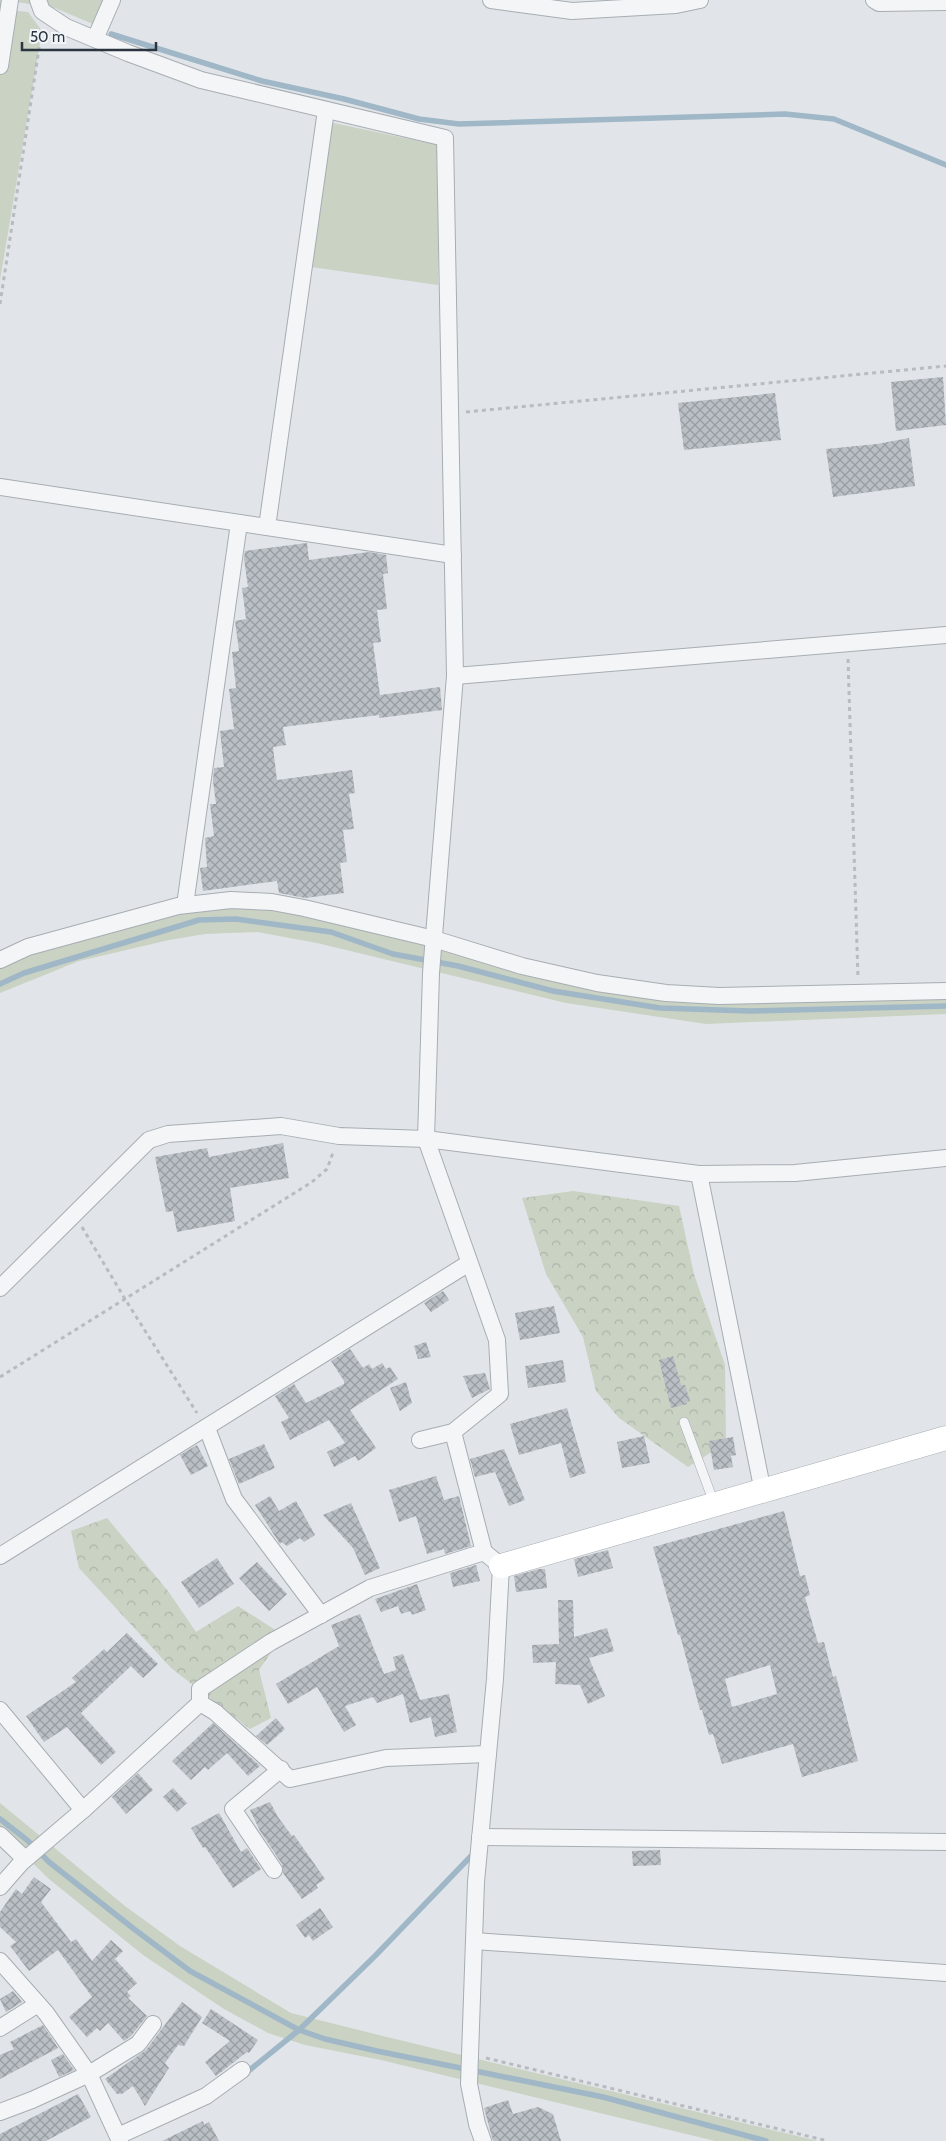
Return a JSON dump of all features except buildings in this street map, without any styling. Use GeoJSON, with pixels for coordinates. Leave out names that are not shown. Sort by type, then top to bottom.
{"type":"FeatureCollection","features":[{"type":"Feature","properties":{"kind":"street"},"geometry":{"type":"LineString","coordinates":[[0,66],[10,0]]}},
{"type":"Feature","properties":{"kind":"street"},"geometry":{"type":"LineString","coordinates":[[96,39],[112,0]]}},
{"type":"Feature","properties":{"kind":"street"},"geometry":{"type":"LineString","coordinates":[[491,0],[572,11],[676,5],[700,0]]}},
{"type":"Feature","properties":{"kind":"street"},"geometry":{"type":"LineString","coordinates":[[874,0],[879,3],[946,2]]}},
{"type":"Feature","properties":{"kind":"street"},"geometry":{"type":"LineString","coordinates":[[40,6],[66,27],[201,80],[446,138],[455,676],[431,973],[426,1139],[497,1340],[500,1394],[453,1432],[420,1440]]}},
{"type":"Feature","properties":{"kind":"street"},"geometry":{"type":"LineString","coordinates":[[267,527],[326,110]]}},
{"type":"Feature","properties":{"kind":"street"},"geometry":{"type":"LineString","coordinates":[[0,487],[453,555]]}},
{"type":"Feature","properties":{"kind":"street"},"geometry":{"type":"LineString","coordinates":[[185,905],[239,523]]}},
{"type":"Feature","properties":{"kind":"street"},"geometry":{"type":"LineString","coordinates":[[455,676],[946,635]]}},
{"type":"Feature","properties":{"kind":"street"},"geometry":{"type":"LineString","coordinates":[[0,960],[28,947],[185,905],[231,900],[272,902],[434,941],[522,966],[597,983],[666,993],[719,996],[946,991]]}},
{"type":"Feature","properties":{"kind":"street"},"geometry":{"type":"LineString","coordinates":[[0,1288],[149,1140],[168,1134],[281,1126],[339,1136],[426,1139],[699,1174],[795,1173],[946,1158]]}},
{"type":"Feature","properties":{"kind":"street"},"geometry":{"type":"LineString","coordinates":[[699,1174],[763,1492]]}},
{"type":"Feature","properties":{"kind":"street"},"geometry":{"type":"LineString","coordinates":[[0,1556],[469,1263]]}},
{"type":"Feature","properties":{"kind":"street"},"geometry":{"type":"LineString","coordinates":[[207,1428],[234,1499],[321,1615]]}},
{"type":"Feature","properties":{"kind":"street"},"geometry":{"type":"LineString","coordinates":[[453,1432],[492,1559],[495,1679],[476,1882],[469,2084],[477,2124],[483,2141]]}},
{"type":"Feature","properties":{"kind":"street"},"geometry":{"type":"LineString","coordinates":[[0,1887],[26,1859],[83,1810],[200,1703],[200,1689],[271,1642],[370,1588],[715,1506],[946,1438]]}},
{"type":"Feature","properties":{"kind":"street"},"geometry":{"type":"LineString","coordinates":[[200,1703],[215,1712],[290,1779],[386,1758],[488,1754]]}},
{"type":"Feature","properties":{"kind":"street"},"geometry":{"type":"LineString","coordinates":[[0,1710],[83,1810]]}},
{"type":"Feature","properties":{"kind":"street"},"geometry":{"type":"LineString","coordinates":[[274,1870],[233,1809],[281,1769]]}},
{"type":"Feature","properties":{"kind":"street"},"geometry":{"type":"LineString","coordinates":[[0,1835],[26,1859]]}},
{"type":"Feature","properties":{"kind":"street"},"geometry":{"type":"LineString","coordinates":[[480,1837],[946,1842]]}},
{"type":"Feature","properties":{"kind":"street"},"geometry":{"type":"LineString","coordinates":[[474,1941],[946,1973]]}},
{"type":"Feature","properties":{"kind":"street"},"geometry":{"type":"LineString","coordinates":[[0,1961],[38,2004],[89,2074],[119,2138],[206,2096],[242,2070]]}},
{"type":"Feature","properties":{"kind":"street"},"geometry":{"type":"LineString","coordinates":[[0,2028],[38,2004]]}},
{"type":"Feature","properties":{"kind":"street"},"geometry":{"type":"LineString","coordinates":[[0,2112],[32,2100],[89,2074],[138,2044],[152,2024]]}},
{"type":"Feature","properties":{"kind":"lane"},"geometry":{"type":"LineString","coordinates":[[684,1422],[715,1506]]}},
{"type":"Feature","properties":{"kind":"path"},"geometry":{"type":"LineString","coordinates":[[0,304],[42,31],[40,6]]}},
{"type":"Feature","properties":{"kind":"path"},"geometry":{"type":"LineString","coordinates":[[450,414],[946,366]]}},
{"type":"Feature","properties":{"kind":"path"},"geometry":{"type":"LineString","coordinates":[[847,643],[859,993]]}},
{"type":"Feature","properties":{"kind":"path"},"geometry":{"type":"LineString","coordinates":[[0,1377],[312,1182],[327,1169],[339,1136]]}},
{"type":"Feature","properties":{"kind":"path"},"geometry":{"type":"LineString","coordinates":[[74,1214],[125,1299],[207,1428]]}},
{"type":"Feature","properties":{"kind":"path"},"geometry":{"type":"LineString","coordinates":[[471,2054],[828,2141]]}},
{"type":"Feature","properties":{"kind":"green space"},"geometry":{"type":"Polygon","coordinates":[[[0,0],[108,0],[100,27],[55,8],[10,1],[0,15],[0,0]]]}},
{"type":"Feature","properties":{"kind":"green space"},"geometry":{"type":"Polygon","coordinates":[[[8,10],[28,12],[42,31],[0,280],[0,23],[8,10]]]}},
{"type":"Feature","properties":{"kind":"green space"},"geometry":{"type":"Polygon","coordinates":[[[324,121],[438,145],[438,285],[304,266],[324,121]]]}},
{"type":"Feature","properties":{"kind":"green space"},"geometry":{"type":"Polygon","coordinates":[[[231,900],[666,993],[946,991],[946,1014],[706,1024],[566,1003],[317,943],[257,932],[205,934],[169,940],[79,961],[0,993],[0,961],[231,900]]]}},
{"type":"Feature","properties":{"kind":"green space"},"geometry":{"type":"Polygon","coordinates":[[[573,1191],[679,1206],[694,1274],[725,1365],[726,1443],[688,1467],[619,1418],[596,1391],[583,1337],[546,1274],[522,1198],[573,1191]]]}},
{"type":"Feature","properties":{"kind":"green space"},"geometry":{"type":"Polygon","coordinates":[[[107,1518],[168,1591],[196,1632],[238,1606],[283,1635],[259,1670],[271,1718],[250,1729],[171,1668],[79,1568],[71,1531],[107,1518]]]}},
{"type":"Feature","properties":{"kind":"green space"},"geometry":{"type":"Polygon","coordinates":[[[0,1803],[125,1906],[180,1946],[291,2013],[818,2141],[715,2141],[381,2060],[305,2045],[268,2033],[224,2009],[143,1955],[49,1879],[0,1831],[0,1803]]]}},
{"type":"Feature","properties":{"kind":"waterway"},"geometry":{"type":"LineString","coordinates":[[111,34],[262,81],[344,99],[419,119],[459,124],[785,114],[834,119],[946,165]]}},
{"type":"Feature","properties":{"kind":"waterway"},"geometry":{"type":"LineString","coordinates":[[0,984],[24,973],[199,920],[236,919],[331,932],[393,954],[458,966],[553,991],[660,1008],[750,1011],[946,1006]]}},
{"type":"Feature","properties":{"kind":"waterway"},"geometry":{"type":"LineString","coordinates":[[0,1819],[27,1840],[49,1862],[190,1971],[299,2030],[325,2039],[377,2051],[603,2097],[766,2141]]}},
{"type":"Feature","properties":{"kind":"waterway"},"geometry":{"type":"LineString","coordinates":[[246,2073],[299,2030],[375,1956],[474,1853]]}}]}
